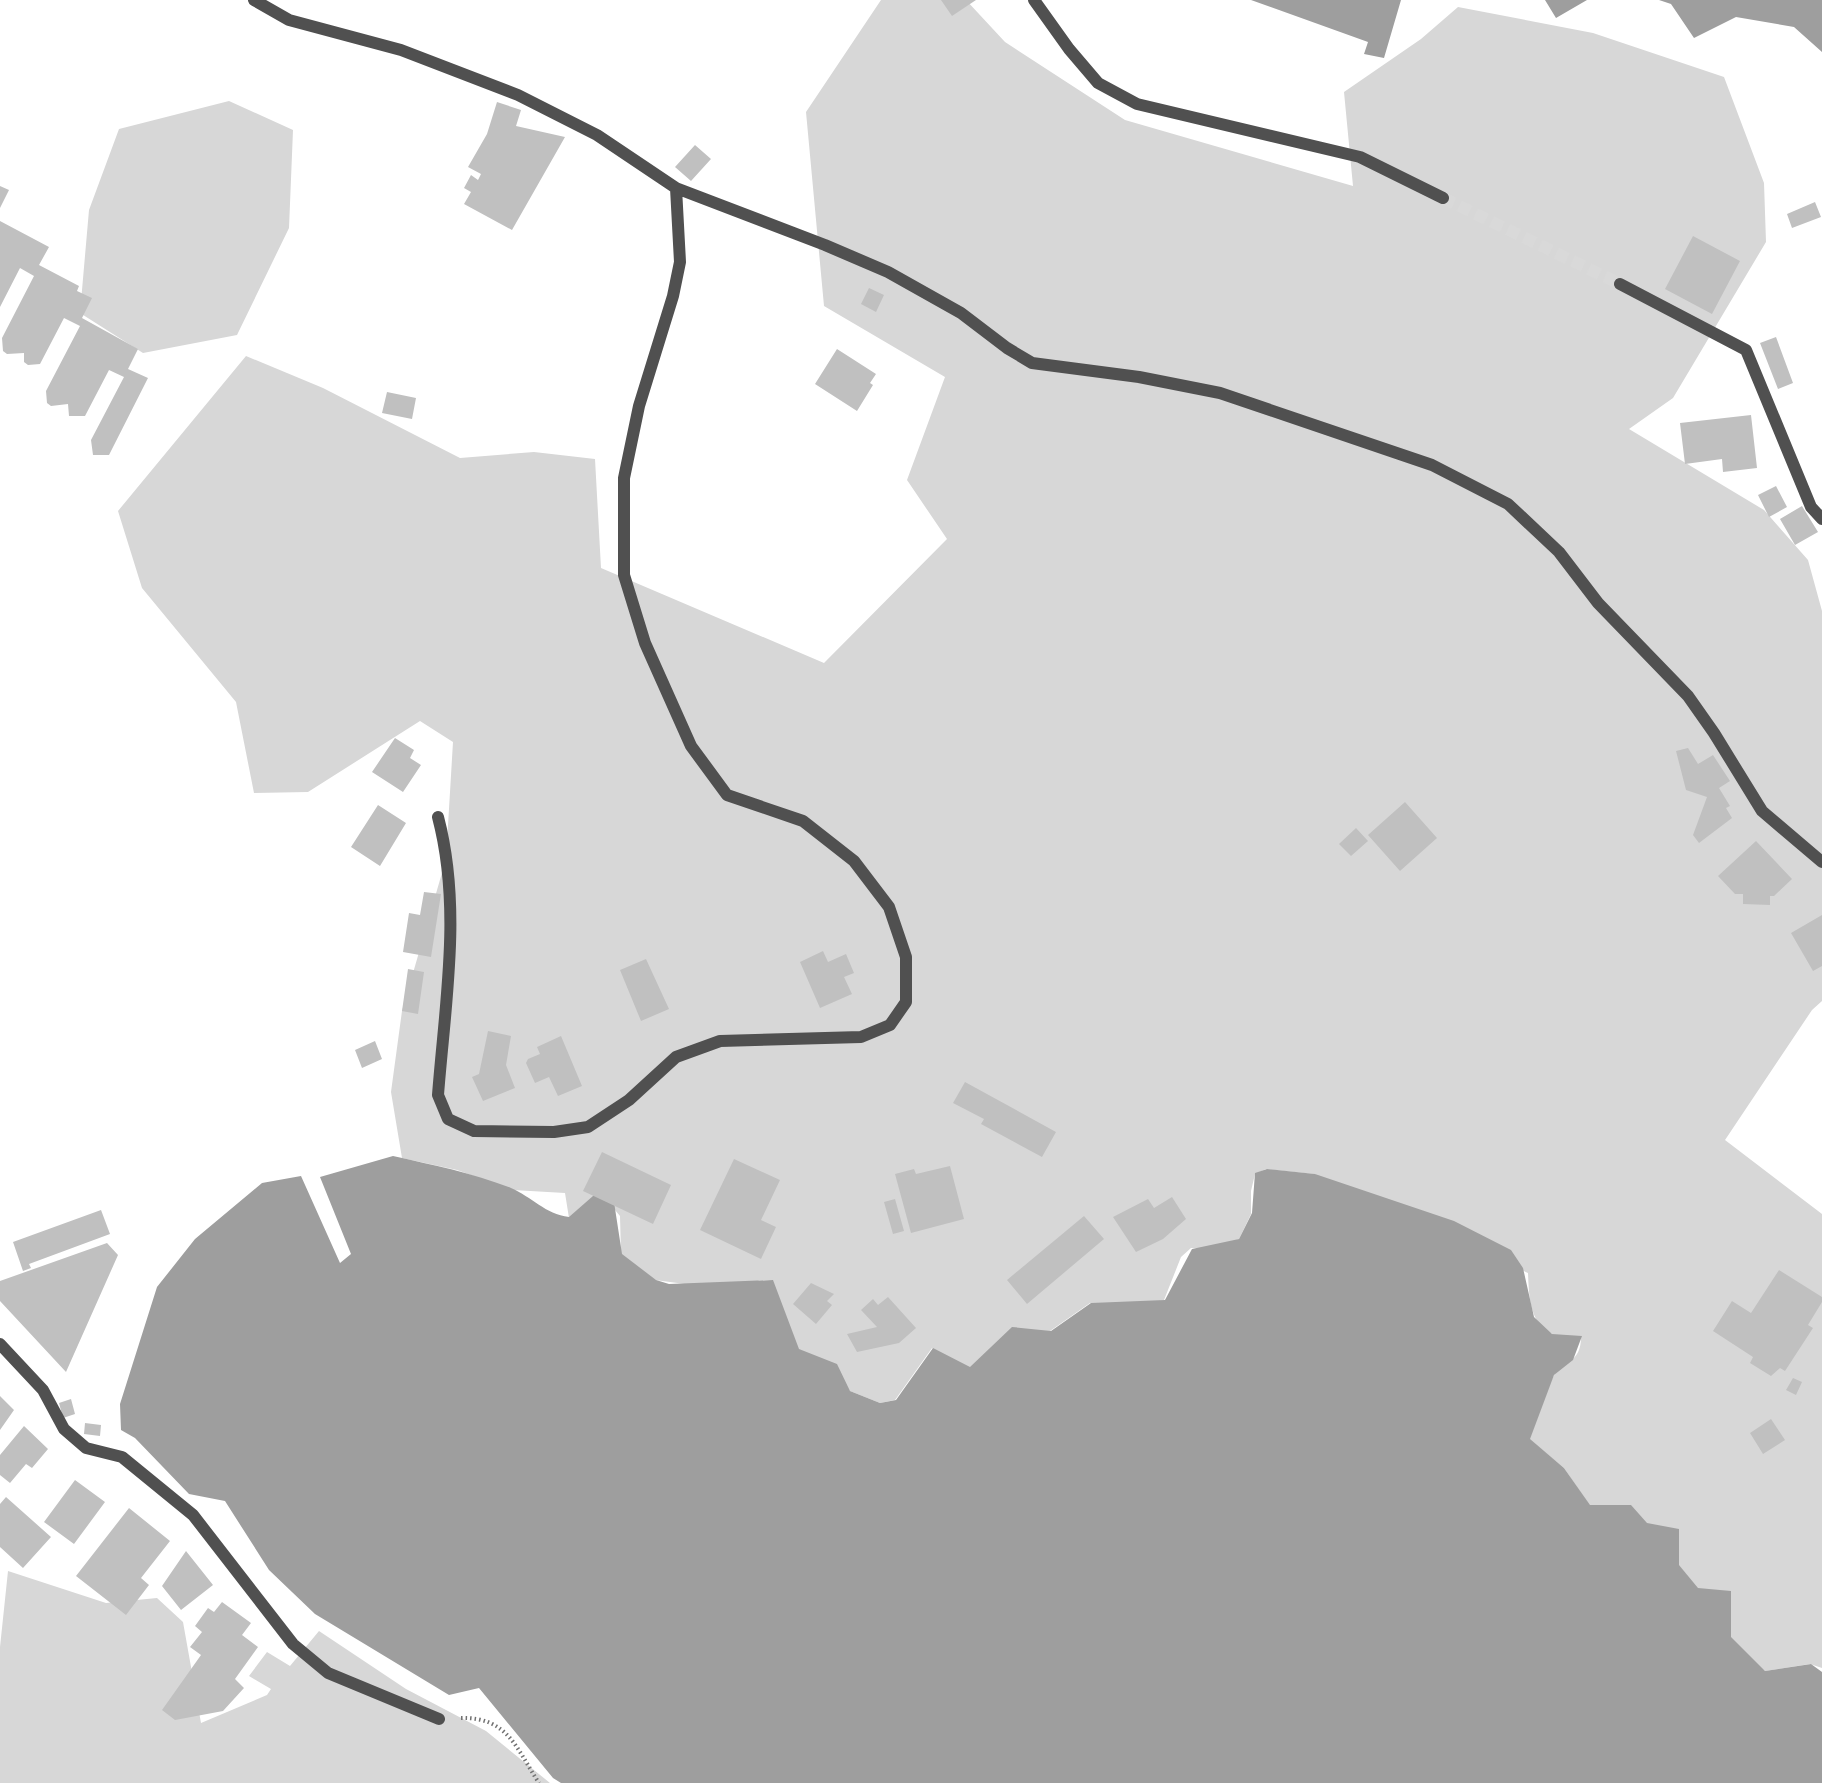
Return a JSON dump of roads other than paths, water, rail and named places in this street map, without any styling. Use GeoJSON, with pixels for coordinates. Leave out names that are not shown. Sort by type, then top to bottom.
{"type":"FeatureCollection","features":[{"type":"Feature","properties":{"kind":"street"},"geometry":{"type":"LineString","coordinates":[[254,0],[289,20],[401,50],[518,95],[597,135],[676,188],[825,245],[888,272],[961,313],[1007,348],[1032,363],[1139,377],[1220,393],[1432,465],[1508,504],[1559,552],[1598,603],[1688,696],[1714,733],[1762,811],[1822,862]]}},
{"type":"Feature","properties":{"kind":"street"},"geometry":{"type":"LineString","coordinates":[[1034,0],[1069,49],[1098,83],[1137,104],[1360,157],[1443,198]]}},
{"type":"Feature","properties":{"kind":"street"},"geometry":{"type":"LineString","coordinates":[[438,817],[448,853],[452,903],[438,1095],[448,1119],[474,1131],[554,1132],[588,1127],[629,1100],[676,1057],[720,1041],[861,1037],[890,1025],[906,1002],[906,957],[889,907],[854,861],[803,821],[727,795],[691,746],[645,643],[624,575],[624,478],[639,406],[674,296],[680,262],[676,188]]}},
{"type":"Feature","properties":{"kind":"street"},"geometry":{"type":"LineString","coordinates":[[1620,284],[1746,350],[1811,507],[1822,519]]}},
{"type":"Feature","properties":{"kind":"street"},"geometry":{"type":"LineString","coordinates":[[0,1344],[43,1390],[64,1429],[86,1448],[122,1457],[193,1515],[292,1644],[328,1673],[439,1719]]}},
{"type":"Feature","properties":{"kind":"tunnel"},"geometry":{"type":"LineString","coordinates":[[1443,198],[1620,284]]}}]}
